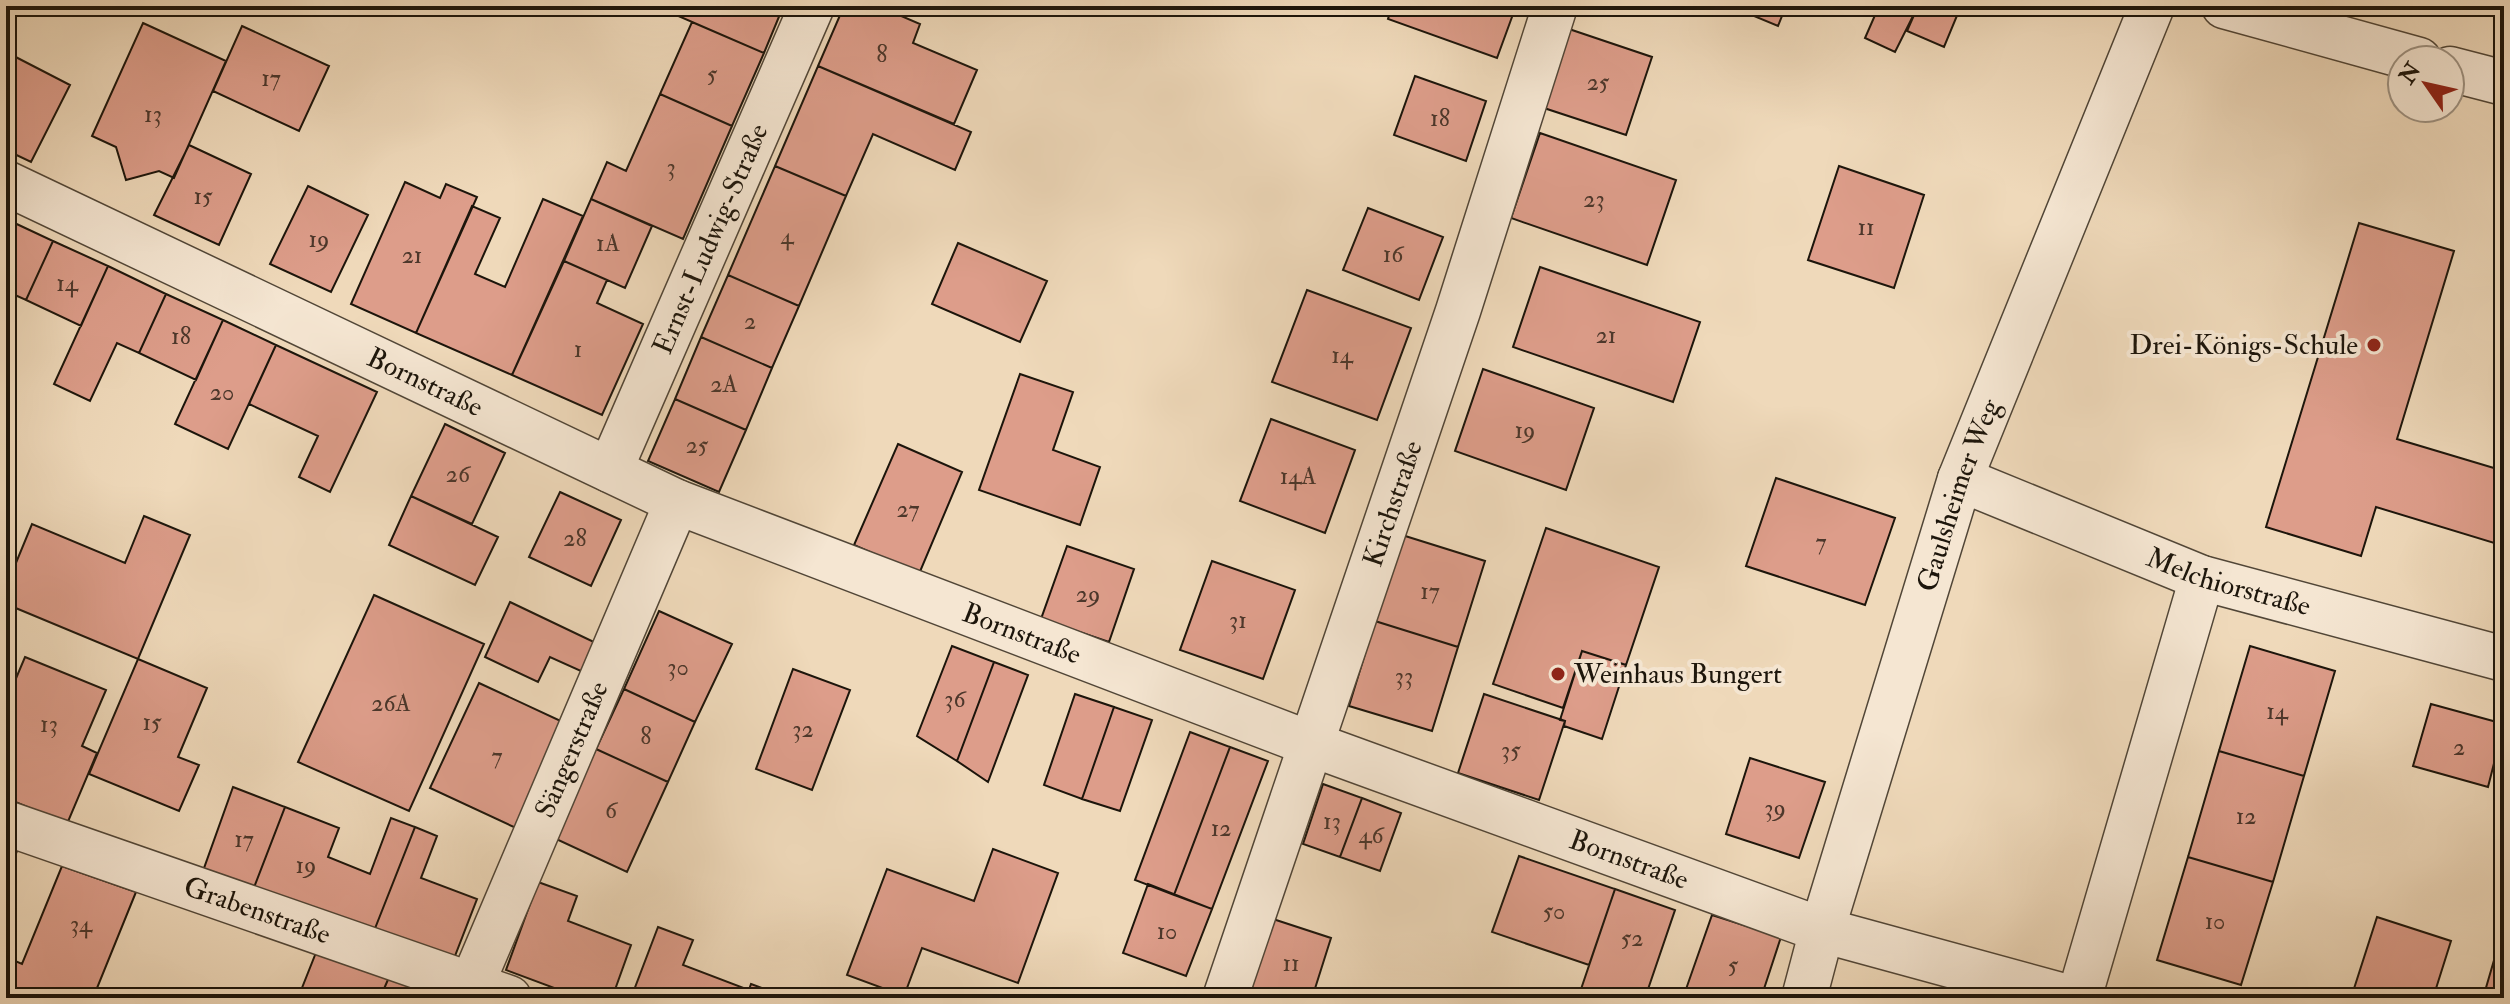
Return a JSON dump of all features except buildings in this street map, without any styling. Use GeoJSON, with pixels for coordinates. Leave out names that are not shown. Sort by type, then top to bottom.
{"type":"FeatureCollection","features":[{"type":"Feature","properties":{"kind":"street","name":"Ernst-Ludwig-Straße"},"geometry":{"type":"LineString","coordinates":[[610,470],[812,6]]}},
{"type":"Feature","properties":{"kind":"street","name":"Kirchstraße"},"geometry":{"type":"LineString","coordinates":[[1225,998],[1458,311],[1555,6]]}},
{"type":"Feature","properties":{"kind":"street","name":"Gaulsheimer Weg"},"geometry":{"type":"LineString","coordinates":[[1804,998],[1960,479],[2152,6]]}},
{"type":"Feature","properties":{"kind":"street"},"geometry":{"type":"LineString","coordinates":[[2224,6],[2386,51]]}},
{"type":"Feature","properties":{"kind":"street"},"geometry":{"type":"LineString","coordinates":[[2466,73],[2504,83]]}},
{"type":"Feature","properties":{"kind":"street","name":"Bornstraße"},"geometry":{"type":"LineString","coordinates":[[6,183],[677,502],[1311,744],[1822,930],[2071,998]]}},
{"type":"Feature","properties":{"kind":"street","name":"Melchiorstraße"},"geometry":{"type":"LineString","coordinates":[[1960,479],[2202,578],[2504,659]]}},
{"type":"Feature","properties":{"kind":"street","name":"Sängerstraße"},"geometry":{"type":"LineString","coordinates":[[482,993],[677,502]]}},
{"type":"Feature","properties":{"kind":"street"},"geometry":{"type":"LineString","coordinates":[[2079,998],[2202,578]]}},
{"type":"Feature","properties":{"kind":"street","name":"Grabenstraße"},"geometry":{"type":"LineString","coordinates":[[6,823],[482,993]]}},
{"type":"Feature","properties":{"kind":"place","name":"Drei-Königs-Schule"},"geometry":{"type":"Point","coordinates":[2374,345]}},
{"type":"Feature","properties":{"kind":"place","name":"Weinhaus Bungert"},"geometry":{"type":"Point","coordinates":[1558,674]}}]}
